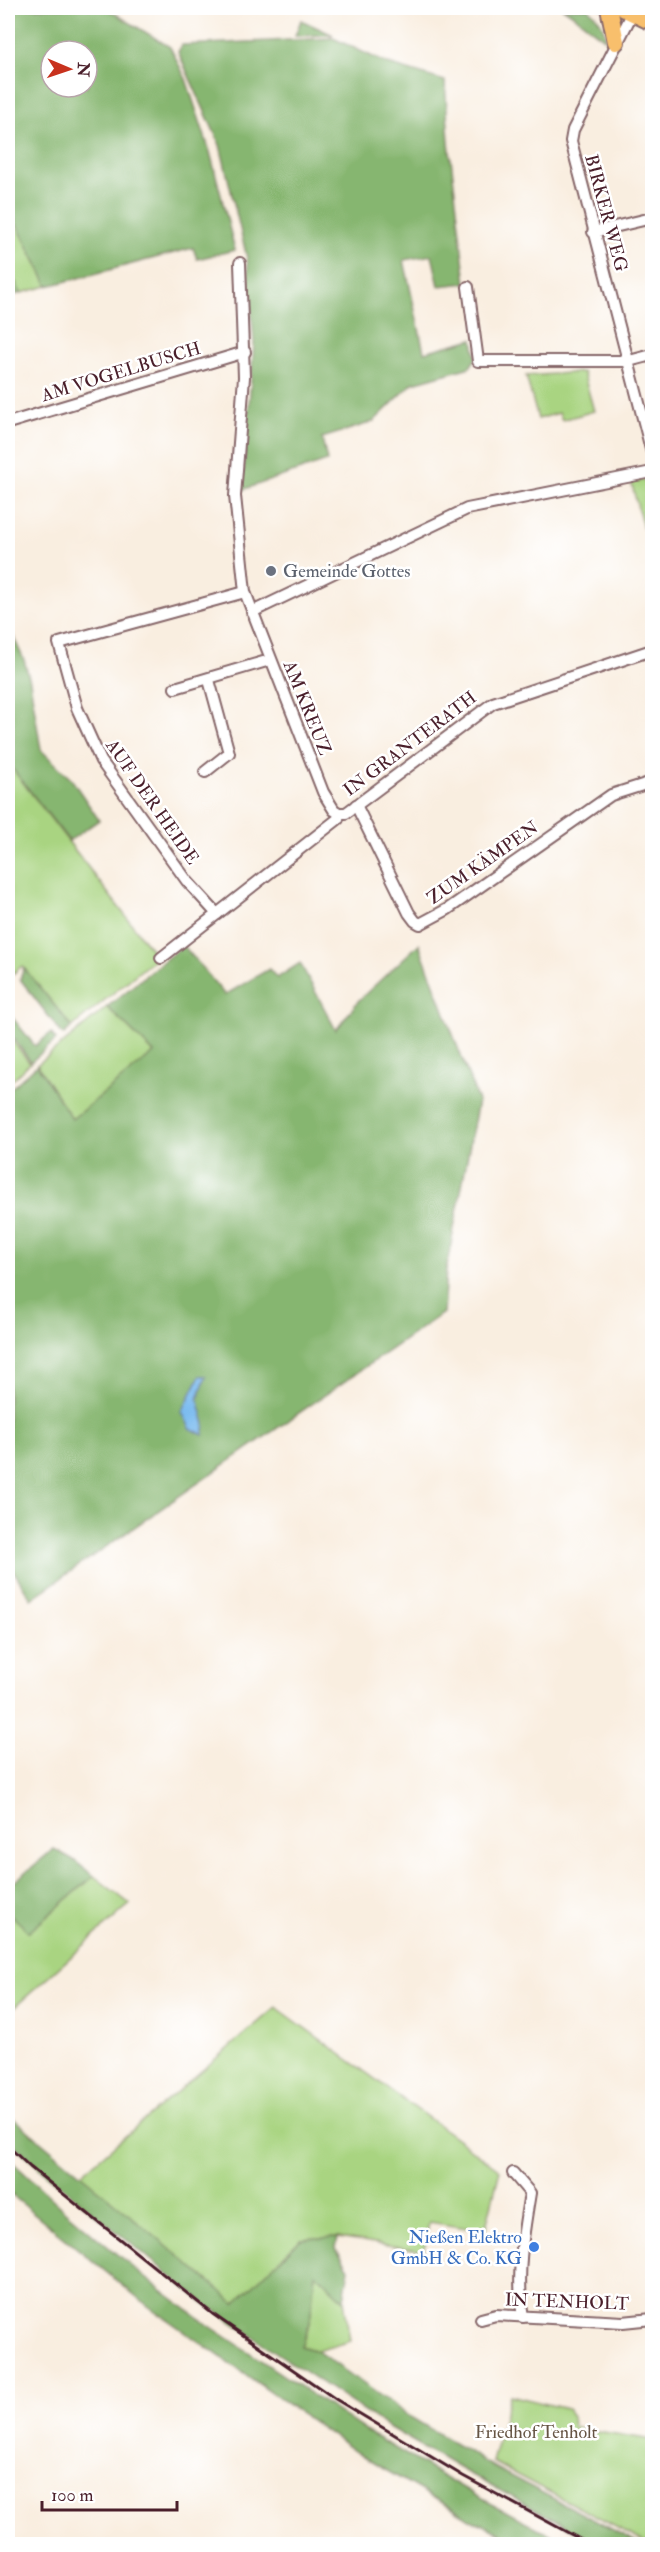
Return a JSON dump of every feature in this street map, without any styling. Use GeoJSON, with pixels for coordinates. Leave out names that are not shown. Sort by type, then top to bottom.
{"type":"FeatureCollection","features":[{"type":"Feature","properties":{"kind":"main road"},"geometry":{"type":"LineString","coordinates":[[609,8],[616,42]]}},
{"type":"Feature","properties":{"kind":"main road"},"geometry":{"type":"LineString","coordinates":[[628,10],[652,22]]}},
{"type":"Feature","properties":{"kind":"street","name":"BIRKER WEG"},"geometry":{"type":"LineString","coordinates":[[628,10],[616,42],[573,130],[571,141],[652,453]]}},
{"type":"Feature","properties":{"kind":"street"},"geometry":{"type":"LineString","coordinates":[[593,232],[652,218]]}},
{"type":"Feature","properties":{"kind":"street"},"geometry":{"type":"LineString","coordinates":[[240,262],[245,352],[235,496],[245,592],[252,612],[467,509],[652,472]]}},
{"type":"Feature","properties":{"kind":"street"},"geometry":{"type":"LineString","coordinates":[[468,287],[478,361],[629,361],[652,355]]}},
{"type":"Feature","properties":{"kind":"street","name":"AM VOGELBUSCH"},"geometry":{"type":"LineString","coordinates":[[8,423],[245,352]]}},
{"type":"Feature","properties":{"kind":"street","name":"AUF DER HEIDE"},"geometry":{"type":"LineString","coordinates":[[217,914],[187,881],[100,761],[77,708],[59,643],[245,592]]}},
{"type":"Feature","properties":{"kind":"street","name":"AM KREUZ"},"geometry":{"type":"LineString","coordinates":[[252,612],[323,792],[334,810],[339,813]]}},
{"type":"Feature","properties":{"kind":"street","name":"IN GRANTERATH"},"geometry":{"type":"LineString","coordinates":[[161,958],[338,819],[339,813],[346,813],[492,703],[652,650]]}},
{"type":"Feature","properties":{"kind":"street"},"geometry":{"type":"LineString","coordinates":[[175,688],[210,680],[270,660]]}},
{"type":"Feature","properties":{"kind":"street"},"geometry":{"type":"LineString","coordinates":[[205,772],[229,753],[210,680]]}},
{"type":"Feature","properties":{"kind":"street","name":"ZUM KÄMPEN"},"geometry":{"type":"LineString","coordinates":[[356,805],[409,914],[420,924],[448,909],[611,795],[652,782]]}},
{"type":"Feature","properties":{"kind":"street"},"geometry":{"type":"LineString","coordinates":[[513,2173],[530,2193],[521,2248],[519,2292],[524,2317]]}},
{"type":"Feature","properties":{"kind":"street","name":"IN TENHOLT"},"geometry":{"type":"LineString","coordinates":[[481,2319],[487,2315],[623,2322],[652,2319]]}},
{"type":"Feature","properties":{"kind":"green space"},"geometry":{"type":"Polygon","coordinates":[[[8,8],[106,8],[170,47],[186,79],[210,152],[235,250],[197,259],[193,248],[48,286],[8,207],[8,8]]]}},
{"type":"Feature","properties":{"kind":"green space"},"geometry":{"type":"Polygon","coordinates":[[[563,8],[587,8],[600,22],[606,40],[574,16],[563,8]]]}},
{"type":"Feature","properties":{"kind":"green space"},"geometry":{"type":"Polygon","coordinates":[[[301,20],[333,35],[295,36],[301,20]]]}},
{"type":"Feature","properties":{"kind":"green space"},"geometry":{"type":"Polygon","coordinates":[[[333,38],[388,64],[445,81],[449,142],[466,283],[439,286],[432,255],[404,260],[424,352],[473,339],[476,358],[470,367],[413,383],[373,422],[322,438],[327,461],[242,490],[254,343],[247,258],[220,145],[178,52],[182,45],[333,38]]]}},
{"type":"Feature","properties":{"kind":"green space"},"geometry":{"type":"Polygon","coordinates":[[[8,207],[48,286],[21,293],[8,268],[8,207]]]}},
{"type":"Feature","properties":{"kind":"green space"},"geometry":{"type":"Polygon","coordinates":[[[8,268],[21,293],[8,297],[8,268]]]}},
{"type":"Feature","properties":{"kind":"green space"},"geometry":{"type":"Polygon","coordinates":[[[583,372],[594,411],[562,420],[559,413],[538,419],[526,376],[583,372]]]}},
{"type":"Feature","properties":{"kind":"green space"},"geometry":{"type":"Polygon","coordinates":[[[644,480],[650,483],[652,492],[652,525],[643,528],[631,481],[644,480]]]}},
{"type":"Feature","properties":{"kind":"green space"},"geometry":{"type":"Polygon","coordinates":[[[8,625],[24,660],[30,681],[41,750],[72,780],[99,820],[69,841],[8,763],[8,625]]]}},
{"type":"Feature","properties":{"kind":"green space"},"geometry":{"type":"Polygon","coordinates":[[[8,763],[157,957],[72,1027],[22,966],[8,978],[8,763]]]}},
{"type":"Feature","properties":{"kind":"green space"},"geometry":{"type":"Polygon","coordinates":[[[419,944],[478,1101],[446,1271],[443,1313],[31,1599],[8,1562],[8,1091],[37,1065],[72,1119],[154,1053],[107,1007],[183,945],[225,995],[269,969],[277,978],[300,963],[336,1030],[359,1000],[419,944]]]}},
{"type":"Feature","properties":{"kind":"green space"},"geometry":{"type":"Polygon","coordinates":[[[24,968],[72,1027],[63,1035],[20,979],[24,968]]]}},
{"type":"Feature","properties":{"kind":"green space"},"geometry":{"type":"Polygon","coordinates":[[[107,1007],[154,1053],[72,1119],[37,1065],[107,1007]]]}},
{"type":"Feature","properties":{"kind":"green space"},"geometry":{"type":"Polygon","coordinates":[[[8,1012],[35,1046],[51,1033],[56,1040],[31,1062],[8,1031],[8,1012]]]}},
{"type":"Feature","properties":{"kind":"green space"},"geometry":{"type":"Polygon","coordinates":[[[8,1035],[30,1063],[8,1084],[8,1035]]]}},
{"type":"Feature","properties":{"kind":"green space"},"geometry":{"type":"Polygon","coordinates":[[[54,1849],[94,1876],[29,1932],[8,1912],[8,1887],[54,1849]]]}},
{"type":"Feature","properties":{"kind":"green space"},"geometry":{"type":"Polygon","coordinates":[[[94,1876],[130,1904],[8,2013],[8,1912],[30,1931],[94,1876]]]}},
{"type":"Feature","properties":{"kind":"green space"},"geometry":{"type":"Polygon","coordinates":[[[276,2007],[500,2170],[485,2231],[429,2222],[424,2251],[338,2237],[301,2239],[235,2304],[80,2175],[276,2007]]]}},
{"type":"Feature","properties":{"kind":"green space"},"geometry":{"type":"Polygon","coordinates":[[[8,2114],[235,2303],[301,2239],[338,2237],[336,2248],[349,2268],[344,2300],[315,2273],[310,2323],[301,2346],[317,2351],[412,2418],[495,2468],[640,2544],[602,2544],[588,2538],[385,2425],[280,2355],[204,2303],[42,2171],[8,2139],[8,2114]]]}},
{"type":"Feature","properties":{"kind":"green space"},"geometry":{"type":"Polygon","coordinates":[[[8,2158],[60,2206],[138,2272],[201,2320],[369,2433],[477,2496],[568,2544],[521,2544],[467,2517],[363,2457],[148,2306],[8,2192],[8,2158]]]}},
{"type":"Feature","properties":{"kind":"green space"},"geometry":{"type":"Polygon","coordinates":[[[315,2272],[344,2300],[350,2341],[317,2351],[301,2346],[310,2323],[315,2272]]]}},
{"type":"Feature","properties":{"kind":"green space","name":"Friedhof Tenholt"},"geometry":{"type":"Polygon","coordinates":[[[510,2395],[567,2409],[572,2416],[573,2427],[652,2440],[652,2544],[648,2544],[492,2462],[510,2395]]]}},
{"type":"Feature","properties":{"kind":"water"},"geometry":{"type":"Polygon","coordinates":[[[200,1376],[206,1376],[198,1399],[205,1424],[203,1435],[190,1428],[182,1412],[200,1376]]]}},
{"type":"Feature","properties":{"kind":"railway"},"geometry":{"type":"LineString","coordinates":[[8,2146],[30,2167],[214,2315],[337,2400],[463,2476],[589,2544]]}},
{"type":"Feature","properties":{"kind":"place","name":"Gemeinde Gottes"},"geometry":{"type":"Point","coordinates":[271,571]}},
{"type":"Feature","properties":{"kind":"place","name":"Nießen Elektro GmbH & Co. KG"},"geometry":{"type":"Point","coordinates":[534,2247]}}]}
